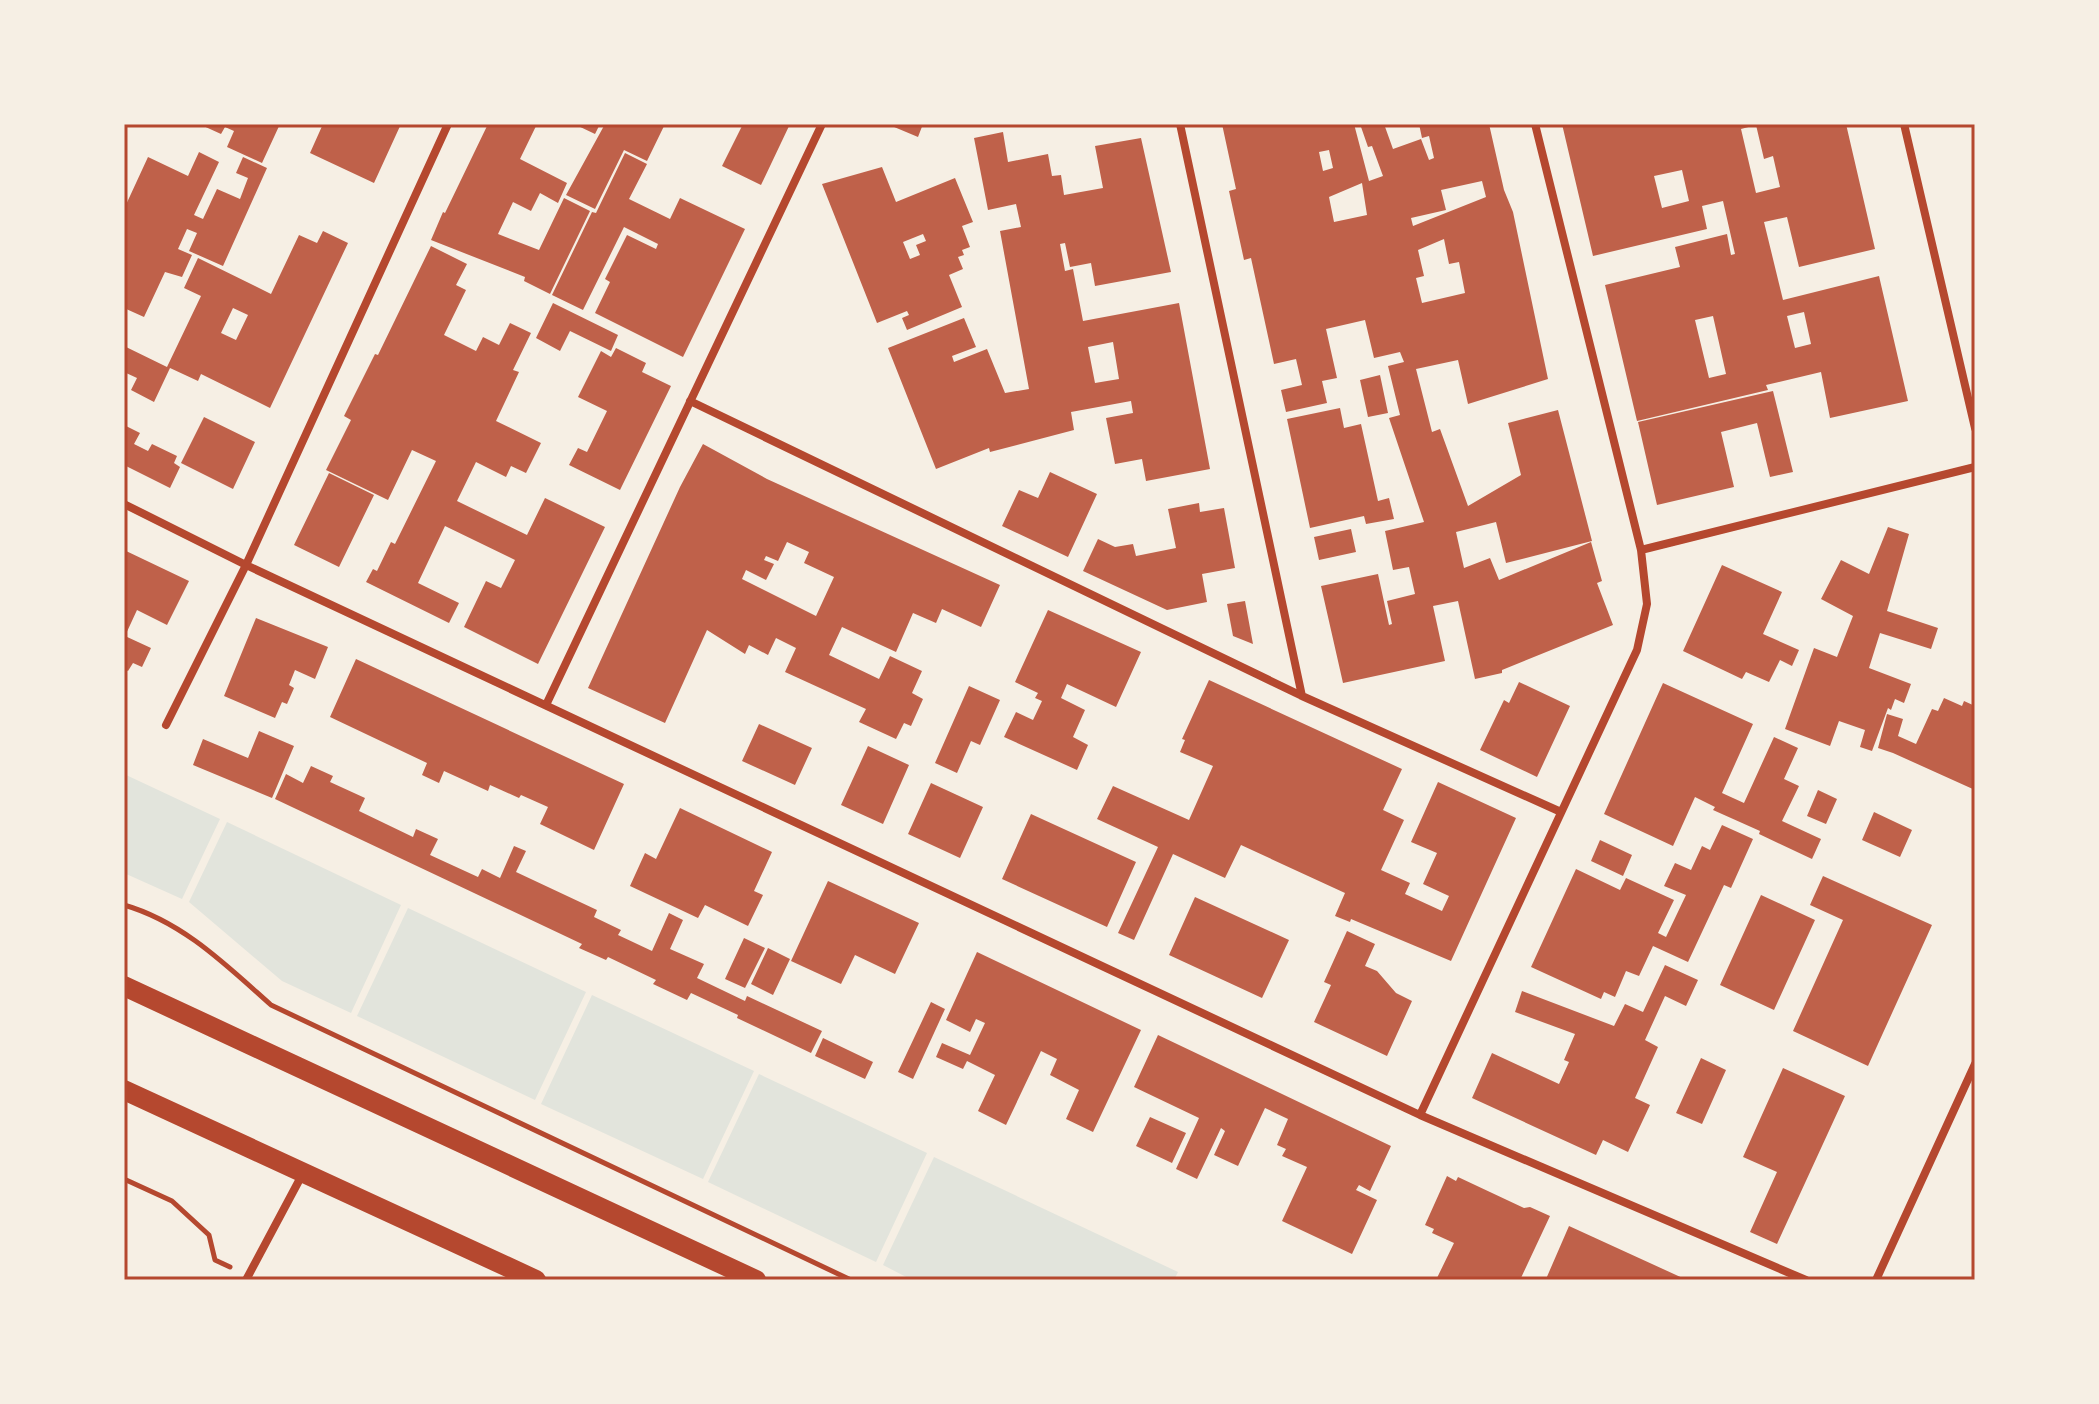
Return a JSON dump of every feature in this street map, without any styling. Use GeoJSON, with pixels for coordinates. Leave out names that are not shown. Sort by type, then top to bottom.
{"type":"FeatureCollection","features":[{"type":"Feature","properties":{"kind":"main road"},"geometry":{"type":"LineString","coordinates":[[124,986],[756,1280]]}},
{"type":"Feature","properties":{"kind":"main road"},"geometry":{"type":"LineString","coordinates":[[124,1090],[536,1280]]}},
{"type":"Feature","properties":{"kind":"street"},"geometry":{"type":"LineString","coordinates":[[166,725],[246,565],[448,124]]}},
{"type":"Feature","properties":{"kind":"street"},"geometry":{"type":"LineString","coordinates":[[546,705],[822,124]]}},
{"type":"Feature","properties":{"kind":"street"},"geometry":{"type":"LineString","coordinates":[[1180,124],[1302,696]]}},
{"type":"Feature","properties":{"kind":"street"},"geometry":{"type":"LineString","coordinates":[[1420,1115],[1637,650],[1647,604],[1641,550],[1535,124]]}},
{"type":"Feature","properties":{"kind":"street"},"geometry":{"type":"LineString","coordinates":[[1904,124],[1975,428]]}},
{"type":"Feature","properties":{"kind":"street"},"geometry":{"type":"LineString","coordinates":[[690,401],[1302,696],[1561,812]]}},
{"type":"Feature","properties":{"kind":"street"},"geometry":{"type":"LineString","coordinates":[[1641,550],[1975,467]]}},
{"type":"Feature","properties":{"kind":"street"},"geometry":{"type":"LineString","coordinates":[[124,504],[246,565],[1420,1115],[1806,1280]]}},
{"type":"Feature","properties":{"kind":"street"},"geometry":{"type":"LineString","coordinates":[[1876,1280],[1975,1064]]}},
{"type":"Feature","properties":{"kind":"street"},"geometry":{"type":"LineString","coordinates":[[247,1278],[303,1174]]}},
{"type":"Feature","properties":{"kind":"path"},"geometry":{"type":"LineString","coordinates":[[124,905],[149,912],[197,940],[271,1005],[851,1280]]}},
{"type":"Feature","properties":{"kind":"path"},"geometry":{"type":"LineString","coordinates":[[124,1179],[172,1201],[209,1235],[215,1260],[247,1278]]}},
{"type":"Feature","properties":{"kind":"shaded area"},"geometry":{"type":"Polygon","coordinates":[[[124,774],[220,819],[182,899],[124,873],[124,774]]]}},
{"type":"Feature","properties":{"kind":"shaded area"},"geometry":{"type":"Polygon","coordinates":[[[227,822],[401,905],[351,1013],[282,981],[189,902],[227,822]]]}},
{"type":"Feature","properties":{"kind":"shaded area"},"geometry":{"type":"Polygon","coordinates":[[[408,908],[586,992],[535,1100],[357,1016],[408,908]]]}},
{"type":"Feature","properties":{"kind":"shaded area"},"geometry":{"type":"Polygon","coordinates":[[[592,995],[754,1071],[703,1179],[541,1104],[592,995]]]}},
{"type":"Feature","properties":{"kind":"shaded area"},"geometry":{"type":"Polygon","coordinates":[[[759,1074],[927,1153],[876,1262],[708,1182],[759,1074]]]}},
{"type":"Feature","properties":{"kind":"shaded area"},"geometry":{"type":"Polygon","coordinates":[[[934,1157],[1178,1272],[1174,1280],[912,1280],[883,1265],[934,1157]]]}},
{"type":"Feature","properties":{"kind":"building"},"geometry":{"type":"Polygon","coordinates":[[[199,124],[280,124],[262,163],[227,147],[234,131],[225,127],[221,134],[199,124]]]}},
{"type":"Feature","properties":{"kind":"building"},"geometry":{"type":"Polygon","coordinates":[[[323,124],[401,124],[374,183],[310,153],[323,124]]]}},
{"type":"Feature","properties":{"kind":"building"},"geometry":{"type":"Polygon","coordinates":[[[488,124],[537,124],[520,159],[567,183],[558,203],[540,193],[531,211],[513,202],[498,234],[539,250],[564,198],[590,211],[550,294],[524,281],[525,277],[431,240],[488,124]]]}},
{"type":"Feature","properties":{"kind":"building"},"geometry":{"type":"Polygon","coordinates":[[[574,124],[600,124],[595,134],[574,124]]]}},
{"type":"Feature","properties":{"kind":"building"},"geometry":{"type":"Polygon","coordinates":[[[605,124],[665,124],[647,161],[624,150],[595,209],[566,195],[605,124]]]}},
{"type":"Feature","properties":{"kind":"building"},"geometry":{"type":"Polygon","coordinates":[[[743,124],[790,124],[761,185],[722,166],[743,124]]]}},
{"type":"Feature","properties":{"kind":"building"},"geometry":{"type":"Polygon","coordinates":[[[887,124],[923,124],[918,137],[887,124]]]}},
{"type":"Feature","properties":{"kind":"building"},"geometry":{"type":"Polygon","coordinates":[[[1222,124],[1354,124],[1369,181],[1383,176],[1360,124],[1384,124],[1393,149],[1421,139],[1429,160],[1434,158],[1429,136],[1422,138],[1419,124],[1489,124],[1504,190],[1513,212],[1548,379],[1468,404],[1458,360],[1416,369],[1432,432],[1440,429],[1468,506],[1521,475],[1508,423],[1558,410],[1592,541],[1506,563],[1496,522],[1456,532],[1464,568],[1490,558],[1499,580],[1591,542],[1602,581],[1597,583],[1613,625],[1502,670],[1502,673],[1475,679],[1458,601],[1433,606],[1445,661],[1343,683],[1321,586],[1378,574],[1389,625],[1392,624],[1387,601],[1415,594],[1409,567],[1393,570],[1385,531],[1424,522],[1389,418],[1400,415],[1388,366],[1404,362],[1400,352],[1374,358],[1365,320],[1326,329],[1337,378],[1322,381],[1327,403],[1286,412],[1281,390],[1302,385],[1296,359],[1274,364],[1251,258],[1244,260],[1229,191],[1236,189],[1222,124]],[[1329,150],[1319,152],[1323,171],[1333,168],[1329,150]],[[1482,181],[1441,190],[1446,210],[1411,218],[1413,226],[1486,197],[1482,181]],[[1362,183],[1329,197],[1334,222],[1367,215],[1362,183]],[[1444,239],[1418,250],[1424,276],[1416,278],[1422,303],[1465,293],[1459,262],[1449,264],[1444,239]]]}},
{"type":"Feature","properties":{"kind":"building"},"geometry":{"type":"Polygon","coordinates":[[[1562,124],[1846,124],[1875,249],[1799,267],[1787,217],[1764,222],[1783,300],[1879,276],[1908,401],[1830,418],[1821,372],[1766,385],[1768,390],[1637,421],[1605,285],[1680,267],[1675,247],[1727,234],[1731,255],[1735,254],[1723,201],[1702,206],[1707,229],[1593,256],[1562,124]],[[1756,125],[1741,129],[1756,193],[1780,187],[1773,156],[1764,159],[1756,125]],[[1682,170],[1654,176],[1662,208],[1689,201],[1682,170]],[[1804,312],[1787,316],[1795,348],[1811,344],[1804,312]],[[1713,316],[1695,320],[1709,378],[1726,374],[1713,316]]]}},
{"type":"Feature","properties":{"kind":"building"},"geometry":{"type":"Polygon","coordinates":[[[1003,132],[1008,162],[1048,154],[1052,176],[1061,175],[1064,195],[1103,188],[1095,146],[1141,138],[1171,272],[1095,286],[1091,263],[1070,267],[1065,243],[1060,244],[1065,271],[1073,269],[1083,321],[1179,303],[1210,469],[1146,481],[1142,459],[1115,464],[1106,418],[1133,413],[1131,401],[1071,412],[1074,430],[990,452],[989,448],[936,469],[888,348],[964,318],[976,347],[952,356],[954,362],[987,349],[1005,393],[1029,389],[1000,231],[1021,227],[1016,204],[988,210],[974,138],[1003,132]],[[1113,342],[1088,347],[1095,383],[1119,379],[1113,342]]]}},
{"type":"Feature","properties":{"kind":"building"},"geometry":{"type":"Polygon","coordinates":[[[199,152],[219,162],[194,215],[203,219],[217,189],[240,199],[248,178],[236,173],[243,157],[267,168],[223,266],[189,251],[197,233],[187,229],[178,249],[192,255],[182,277],[165,272],[144,317],[124,308],[124,209],[148,157],[188,176],[199,152]]]}},
{"type":"Feature","properties":{"kind":"building"},"geometry":{"type":"Polygon","coordinates":[[[625,153],[647,164],[629,199],[670,219],[680,198],[745,229],[683,357],[595,313],[610,282],[605,279],[627,235],[656,249],[658,244],[624,227],[583,310],[552,295],[625,153]]]}},
{"type":"Feature","properties":{"kind":"building"},"geometry":{"type":"Polygon","coordinates":[[[882,167],[896,202],[955,178],[973,222],[962,226],[970,247],[962,250],[964,255],[958,257],[963,269],[949,275],[962,307],[907,330],[902,318],[909,315],[907,311],[877,323],[822,184],[882,167]],[[923,234],[903,242],[910,259],[920,255],[916,245],[926,241],[923,234]]]}},
{"type":"Feature","properties":{"kind":"building"},"geometry":{"type":"Polygon","coordinates":[[[323,231],[348,243],[270,408],[201,374],[198,381],[170,368],[154,402],[131,390],[137,378],[124,372],[124,346],[167,367],[201,296],[184,288],[198,258],[271,294],[299,235],[317,243],[323,231]],[[233,308],[221,333],[236,340],[248,315],[233,308]]]}},
{"type":"Feature","properties":{"kind":"building"},"geometry":{"type":"Polygon","coordinates":[[[431,246],[467,264],[456,285],[466,290],[444,335],[476,351],[483,337],[499,345],[510,323],[531,333],[513,370],[519,372],[496,421],[541,443],[526,473],[511,466],[506,477],[476,462],[457,501],[527,535],[545,498],[605,527],[538,664],[464,627],[486,581],[501,588],[515,560],[445,526],[418,583],[459,603],[449,623],[366,582],[373,569],[377,571],[391,542],[395,544],[436,461],[412,450],[388,500],[326,470],[351,420],[344,416],[375,354],[378,355],[431,246]]]}},
{"type":"Feature","properties":{"kind":"building"},"geometry":{"type":"Polygon","coordinates":[[[553,303],[618,335],[611,351],[570,331],[560,351],[536,338],[553,303]]]}},
{"type":"Feature","properties":{"kind":"building"},"geometry":{"type":"Polygon","coordinates":[[[616,348],[646,363],[642,372],[671,386],[620,490],[569,465],[578,448],[587,452],[607,411],[578,397],[601,351],[611,357],[616,348]]]}},
{"type":"Feature","properties":{"kind":"building"},"geometry":{"type":"Polygon","coordinates":[[[1380,375],[1388,413],[1368,417],[1360,380],[1380,375]]]}},
{"type":"Feature","properties":{"kind":"building"},"geometry":{"type":"Polygon","coordinates":[[[1773,391],[1793,472],[1770,477],[1757,423],[1721,432],[1734,487],[1657,505],[1638,422],[1773,391]]]}},
{"type":"Feature","properties":{"kind":"building"},"geometry":{"type":"Polygon","coordinates":[[[1340,408],[1344,428],[1361,424],[1378,501],[1389,498],[1394,519],[1366,524],[1364,516],[1310,528],[1287,419],[1340,408]]]}},
{"type":"Feature","properties":{"kind":"building"},"geometry":{"type":"Polygon","coordinates":[[[204,417],[255,442],[233,489],[181,463],[204,417]]]}},
{"type":"Feature","properties":{"kind":"building"},"geometry":{"type":"Polygon","coordinates":[[[124,425],[140,433],[134,444],[148,451],[152,444],[177,456],[174,463],[180,467],[170,488],[124,465],[124,425]]]}},
{"type":"Feature","properties":{"kind":"building"},"geometry":{"type":"Polygon","coordinates":[[[703,444],[767,479],[1000,585],[981,627],[942,609],[936,623],[913,613],[896,652],[842,627],[829,655],[879,679],[890,656],[922,671],[912,693],[923,699],[911,726],[904,723],[896,739],[859,722],[866,709],[785,672],[796,648],[776,638],[768,655],[749,645],[745,654],[707,630],[665,723],[588,688],[680,487],[703,444]],[[787,542],[778,561],[766,556],[764,560],[774,564],[766,580],[746,570],[742,579],[816,616],[834,577],[804,563],[809,552],[787,542]]]}},
{"type":"Feature","properties":{"kind":"building"},"geometry":{"type":"Polygon","coordinates":[[[1050,472],[1097,494],[1068,557],[1002,526],[1019,490],[1038,498],[1050,472]]]}},
{"type":"Feature","properties":{"kind":"building"},"geometry":{"type":"Polygon","coordinates":[[[329,473],[374,495],[339,567],[294,545],[329,473]]]}},
{"type":"Feature","properties":{"kind":"building"},"geometry":{"type":"Polygon","coordinates":[[[1199,503],[1200,512],[1224,508],[1235,568],[1202,574],[1207,602],[1167,610],[1083,571],[1098,539],[1115,547],[1133,544],[1136,556],[1176,548],[1168,509],[1199,503]]]}},
{"type":"Feature","properties":{"kind":"building"},"geometry":{"type":"Polygon","coordinates":[[[1888,527],[1909,534],[1887,611],[1938,628],[1931,649],[1880,633],[1869,668],[1911,684],[1904,703],[1895,699],[1891,710],[1888,708],[1872,751],[1860,747],[1865,730],[1839,721],[1830,746],[1785,729],[1814,648],[1837,657],[1853,616],[1821,599],[1841,560],[1869,574],[1888,527]]]}},
{"type":"Feature","properties":{"kind":"building"},"geometry":{"type":"Polygon","coordinates":[[[1351,529],[1356,552],[1319,560],[1314,537],[1351,529]]]}},
{"type":"Feature","properties":{"kind":"building"},"geometry":{"type":"Polygon","coordinates":[[[124,550],[189,581],[167,625],[137,610],[125,636],[151,648],[142,667],[133,663],[128,671],[124,669],[124,550]]]}},
{"type":"Feature","properties":{"kind":"building"},"geometry":{"type":"Polygon","coordinates":[[[1722,565],[1782,592],[1763,634],[1799,650],[1792,666],[1780,660],[1769,682],[1746,672],[1742,679],[1683,651],[1722,565]]]}},
{"type":"Feature","properties":{"kind":"building"},"geometry":{"type":"Polygon","coordinates":[[[1245,601],[1253,644],[1233,636],[1227,604],[1245,601]]]}},
{"type":"Feature","properties":{"kind":"building"},"geometry":{"type":"Polygon","coordinates":[[[1048,610],[1141,652],[1116,707],[1067,684],[1061,698],[1085,710],[1073,737],[1088,745],[1077,770],[1004,737],[1016,712],[1033,720],[1042,701],[1035,698],[1038,693],[1015,682],[1048,610]]]}},
{"type":"Feature","properties":{"kind":"building"},"geometry":{"type":"Polygon","coordinates":[[[256,618],[328,647],[315,679],[295,670],[289,685],[294,688],[287,704],[282,702],[275,718],[224,696],[256,618]]]}},
{"type":"Feature","properties":{"kind":"building"},"geometry":{"type":"Polygon","coordinates":[[[356,659],[624,784],[594,850],[540,824],[548,807],[490,785],[488,791],[444,771],[439,783],[422,775],[427,763],[330,717],[356,659]]]}},
{"type":"Feature","properties":{"kind":"building"},"geometry":{"type":"Polygon","coordinates":[[[1209,680],[1402,769],[1383,810],[1404,820],[1381,870],[1410,883],[1405,894],[1442,911],[1449,896],[1423,884],[1437,853],[1411,842],[1438,782],[1516,818],[1451,961],[1351,919],[1350,922],[1335,916],[1345,893],[1241,845],[1225,878],[1173,854],[1134,940],[1118,933],[1158,847],[1097,819],[1113,786],[1189,820],[1213,766],[1180,752],[1185,740],[1182,739],[1209,680]]]}},
{"type":"Feature","properties":{"kind":"building"},"geometry":{"type":"Polygon","coordinates":[[[1519,682],[1570,706],[1537,777],[1480,750],[1504,700],[1509,703],[1519,682]]]}},
{"type":"Feature","properties":{"kind":"building"},"geometry":{"type":"Polygon","coordinates":[[[1663,683],[1753,724],[1722,793],[1744,803],[1774,737],[1798,748],[1784,779],[1799,786],[1782,821],[1821,839],[1812,859],[1713,810],[1715,807],[1695,797],[1673,846],[1604,814],[1663,683]]]}},
{"type":"Feature","properties":{"kind":"building"},"geometry":{"type":"Polygon","coordinates":[[[969,686],[1000,700],[980,745],[971,741],[957,773],[935,763],[969,686]]]}},
{"type":"Feature","properties":{"kind":"building"},"geometry":{"type":"Polygon","coordinates":[[[1944,698],[1962,706],[1964,701],[1975,706],[1975,790],[1878,748],[1887,714],[1903,719],[1898,736],[1916,744],[1932,709],[1938,711],[1944,698]]]}},
{"type":"Feature","properties":{"kind":"building"},"geometry":{"type":"Polygon","coordinates":[[[759,724],[812,748],[795,785],[742,761],[759,724]]]}},
{"type":"Feature","properties":{"kind":"building"},"geometry":{"type":"Polygon","coordinates":[[[259,731],[294,746],[272,798],[193,765],[203,739],[248,758],[259,731]]]}},
{"type":"Feature","properties":{"kind":"building"},"geometry":{"type":"Polygon","coordinates":[[[868,746],[909,765],[883,824],[841,805],[868,746]]]}},
{"type":"Feature","properties":{"kind":"building"},"geometry":{"type":"Polygon","coordinates":[[[311,766],[333,776],[330,782],[365,798],[359,811],[413,837],[416,829],[438,839],[430,855],[478,877],[482,869],[500,878],[514,846],[526,851],[516,872],[597,910],[594,917],[621,930],[618,935],[652,951],[669,913],[683,920],[670,949],[704,964],[697,978],[745,1001],[747,996],[822,1031],[811,1053],[691,993],[687,1000],[653,984],[656,980],[608,957],[606,960],[579,948],[582,944],[275,799],[286,774],[303,783],[311,766]]]}},
{"type":"Feature","properties":{"kind":"building"},"geometry":{"type":"Polygon","coordinates":[[[931,783],[983,807],[960,858],[908,834],[931,783]]]}},
{"type":"Feature","properties":{"kind":"building"},"geometry":{"type":"Polygon","coordinates":[[[1818,790],[1837,799],[1826,824],[1807,816],[1818,790]]]}},
{"type":"Feature","properties":{"kind":"building"},"geometry":{"type":"Polygon","coordinates":[[[680,808],[772,852],[754,891],[763,895],[748,926],[705,905],[698,918],[630,886],[645,853],[656,859],[680,808]]]}},
{"type":"Feature","properties":{"kind":"building"},"geometry":{"type":"Polygon","coordinates":[[[1874,812],[1912,830],[1900,857],[1862,840],[1874,812]]]}},
{"type":"Feature","properties":{"kind":"building"},"geometry":{"type":"Polygon","coordinates":[[[1031,814],[1136,862],[1107,927],[1002,879],[1031,814]]]}},
{"type":"Feature","properties":{"kind":"building"},"geometry":{"type":"Polygon","coordinates":[[[1722,825],[1753,839],[1731,888],[1724,885],[1688,962],[1653,946],[1639,976],[1626,971],[1615,997],[1604,992],[1601,999],[1531,967],[1576,869],[1620,890],[1626,878],[1674,900],[1658,933],[1666,937],[1686,895],[1664,886],[1675,863],[1691,870],[1702,846],[1710,850],[1722,825]]]}},
{"type":"Feature","properties":{"kind":"building"},"geometry":{"type":"Polygon","coordinates":[[[1600,840],[1632,855],[1623,876],[1591,861],[1600,840]]]}},
{"type":"Feature","properties":{"kind":"building"},"geometry":{"type":"Polygon","coordinates":[[[1823,876],[1932,925],[1868,1066],[1793,1031],[1843,920],[1810,905],[1823,876]]]}},
{"type":"Feature","properties":{"kind":"building"},"geometry":{"type":"Polygon","coordinates":[[[828,881],[919,923],[895,974],[855,955],[841,984],[791,961],[828,881]]]}},
{"type":"Feature","properties":{"kind":"building"},"geometry":{"type":"Polygon","coordinates":[[[1761,895],[1815,920],[1774,1010],[1720,985],[1761,895]]]}},
{"type":"Feature","properties":{"kind":"building"},"geometry":{"type":"Polygon","coordinates":[[[1195,897],[1289,940],[1262,998],[1169,955],[1195,897]]]}},
{"type":"Feature","properties":{"kind":"building"},"geometry":{"type":"Polygon","coordinates":[[[1347,931],[1375,944],[1365,966],[1377,971],[1396,993],[1412,1001],[1387,1056],[1314,1022],[1331,985],[1324,982],[1347,931]]]}},
{"type":"Feature","properties":{"kind":"building"},"geometry":{"type":"Polygon","coordinates":[[[744,938],[765,948],[745,988],[725,979],[744,938]]]}},
{"type":"Feature","properties":{"kind":"building"},"geometry":{"type":"Polygon","coordinates":[[[768,948],[790,959],[773,995],[751,984],[768,948]]]}},
{"type":"Feature","properties":{"kind":"building"},"geometry":{"type":"Polygon","coordinates":[[[977,952],[1141,1030],[1093,1132],[1066,1119],[1079,1090],[1050,1075],[1057,1059],[1041,1051],[1006,1125],[978,1111],[995,1075],[967,1061],[963,1069],[936,1057],[942,1043],[970,1055],[985,1023],[976,1019],[970,1032],[946,1020],[977,952]]]}},
{"type":"Feature","properties":{"kind":"building"},"geometry":{"type":"Polygon","coordinates":[[[1665,965],[1698,980],[1686,1006],[1665,996],[1645,1040],[1658,1047],[1635,1098],[1650,1105],[1628,1152],[1603,1140],[1596,1155],[1472,1098],[1492,1053],[1559,1084],[1569,1062],[1564,1060],[1575,1034],[1515,1012],[1522,991],[1614,1026],[1625,1004],[1643,1012],[1665,965]]]}},
{"type":"Feature","properties":{"kind":"building"},"geometry":{"type":"Polygon","coordinates":[[[931,1002],[945,1009],[913,1079],[898,1072],[931,1002]]]}},
{"type":"Feature","properties":{"kind":"building"},"geometry":{"type":"Polygon","coordinates":[[[1158,1035],[1391,1146],[1370,1191],[1359,1185],[1356,1190],[1377,1200],[1352,1254],[1282,1221],[1307,1167],[1282,1156],[1286,1149],[1277,1145],[1288,1119],[1265,1108],[1238,1166],[1214,1155],[1225,1131],[1221,1128],[1197,1179],[1176,1169],[1199,1118],[1134,1087],[1158,1035]]]}},
{"type":"Feature","properties":{"kind":"building"},"geometry":{"type":"Polygon","coordinates":[[[823,1038],[873,1062],[865,1079],[815,1056],[823,1038]]]}},
{"type":"Feature","properties":{"kind":"building"},"geometry":{"type":"Polygon","coordinates":[[[1701,1058],[1726,1070],[1702,1124],[1676,1113],[1701,1058]]]}},
{"type":"Feature","properties":{"kind":"building"},"geometry":{"type":"Polygon","coordinates":[[[1783,1068],[1845,1096],[1777,1244],[1750,1232],[1777,1172],[1743,1157],[1783,1068]]]}},
{"type":"Feature","properties":{"kind":"building"},"geometry":{"type":"Polygon","coordinates":[[[1150,1117],[1186,1133],[1172,1163],[1136,1146],[1150,1117]]]}},
{"type":"Feature","properties":{"kind":"building"},"geometry":{"type":"Polygon","coordinates":[[[1447,1176],[1456,1181],[1458,1177],[1524,1208],[1530,1207],[1550,1216],[1520,1280],[1436,1280],[1454,1243],[1432,1233],[1434,1229],[1425,1225],[1447,1176]]]}},
{"type":"Feature","properties":{"kind":"building"},"geometry":{"type":"Polygon","coordinates":[[[1569,1226],[1687,1280],[1546,1279],[1569,1226]]]}}]}
